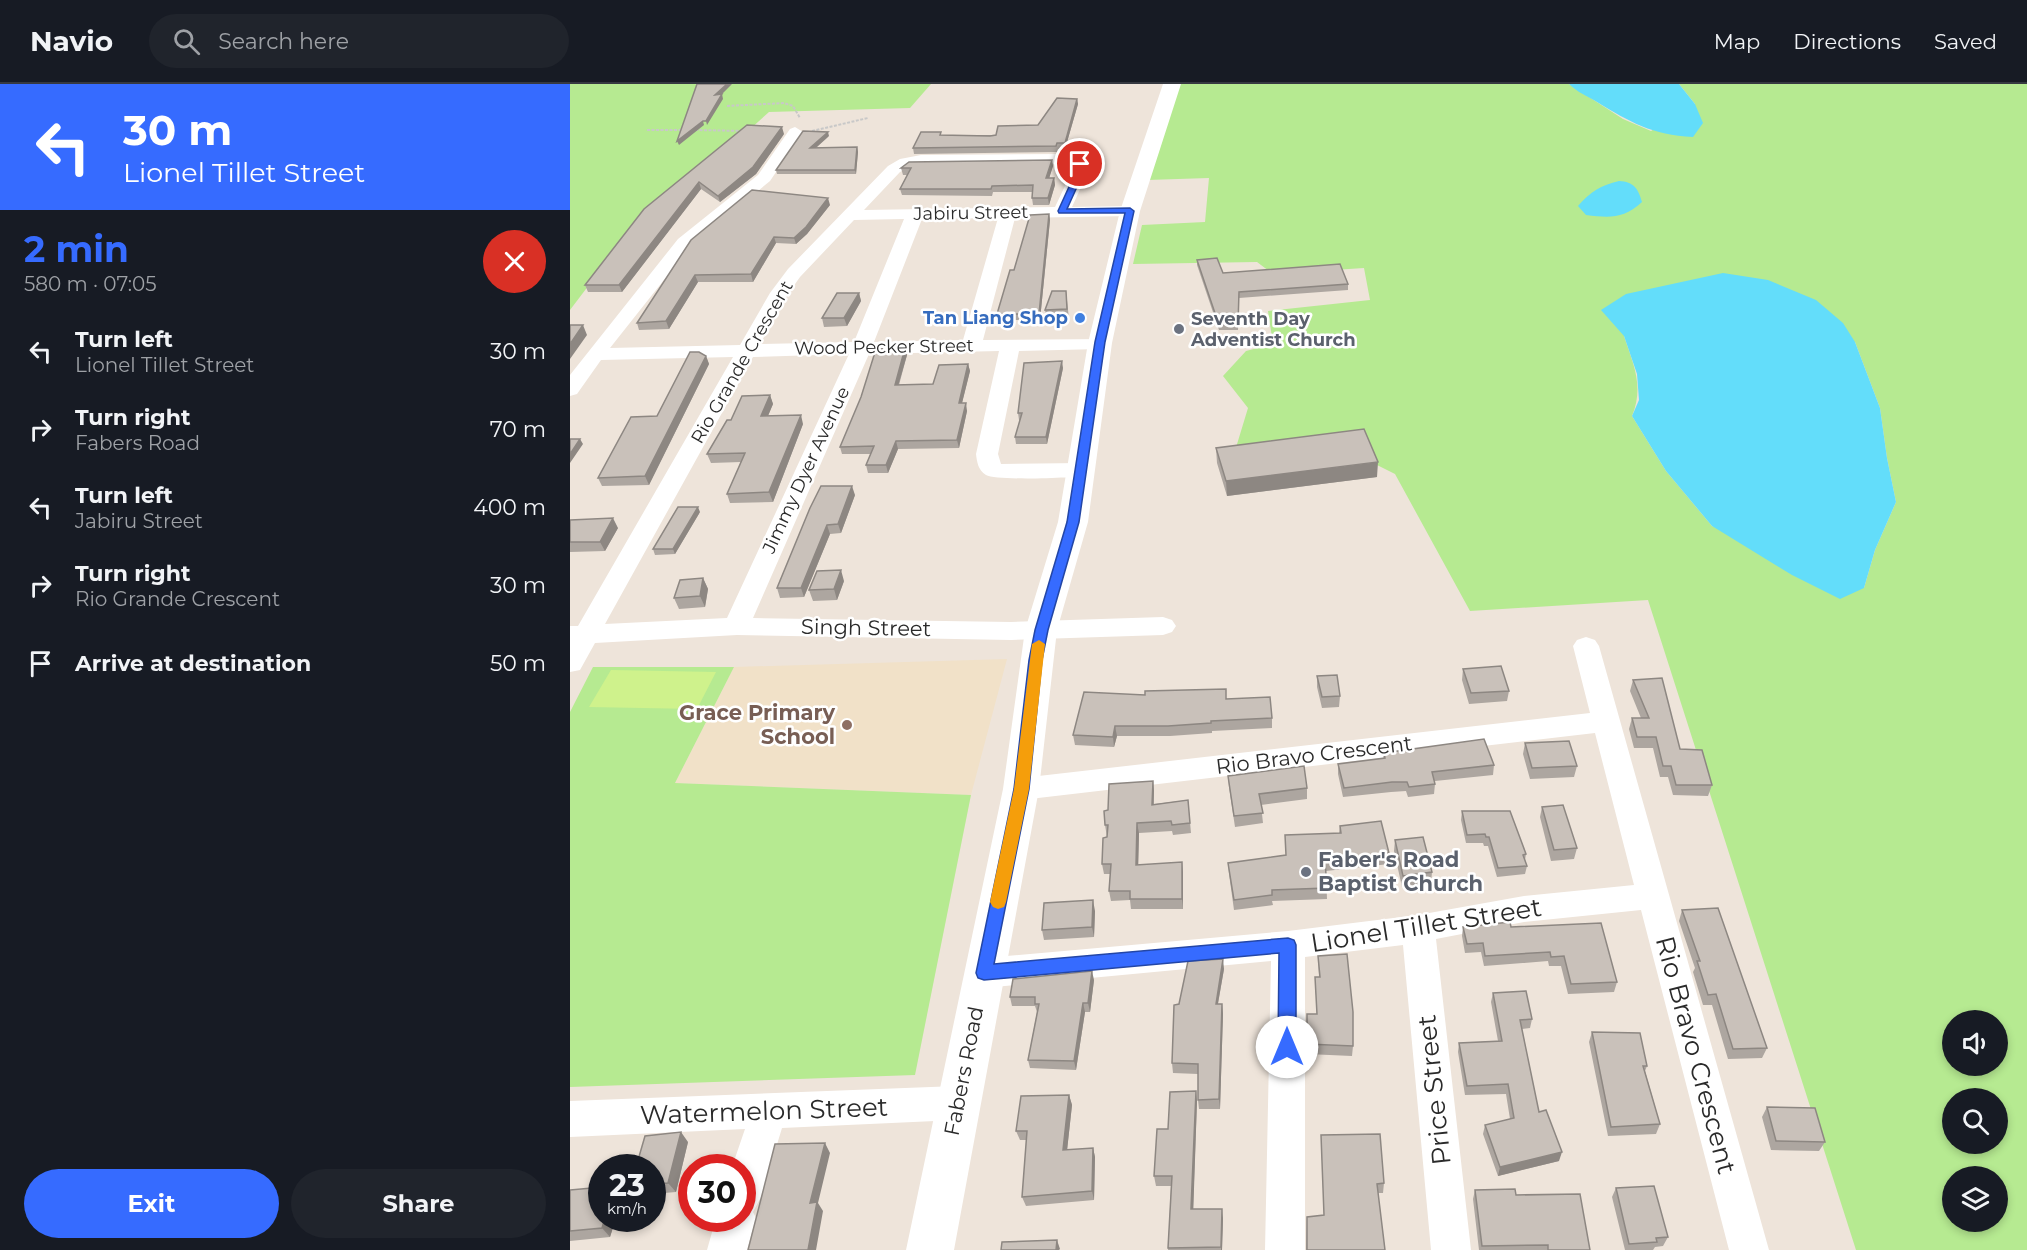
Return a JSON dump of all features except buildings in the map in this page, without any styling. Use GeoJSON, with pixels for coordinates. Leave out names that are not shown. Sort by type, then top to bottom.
{"type":"FeatureCollection","features":[{"type":"Feature","properties":{"kind":"main road","name":"Fabers Road"},"geometry":{"type":"LineString","coordinates":[[930,1250],[957,1103],[1021,789],[1041,630],[1073,522],[1083,470],[1100,342],[1130,211],[1172,84]]}},
{"type":"Feature","properties":{"kind":"street"},"geometry":{"type":"LineString","coordinates":[[570,390],[595,354],[684,243],[758,184],[795,132]]}},
{"type":"Feature","properties":{"kind":"street","name":"Rio Grande Crescent"},"geometry":{"type":"LineString","coordinates":[[570,663],[577,635],[747,351],[779,293],[794,273],[900,164],[921,160],[1065,158],[1077,161],[1082,167],[1062,211]]}},
{"type":"Feature","properties":{"kind":"street","name":"Jabiru Street"},"geometry":{"type":"LineString","coordinates":[[849,215],[1130,211]]}},
{"type":"Feature","properties":{"kind":"street"},"geometry":{"type":"LineString","coordinates":[[972,345],[1008,213]]}},
{"type":"Feature","properties":{"kind":"street","name":"Jimmy Dyer Avenue"},"geometry":{"type":"LineString","coordinates":[[737,626],[742,610],[862,348],[915,214]]}},
{"type":"Feature","properties":{"kind":"street","name":"Wood Pecker Street"},"geometry":{"type":"LineString","coordinates":[[595,354],[1100,342]]}},
{"type":"Feature","properties":{"kind":"street"},"geometry":{"type":"LineString","coordinates":[[1010,345],[987,454],[989,465],[994,470],[1004,471],[1083,470]]}},
{"type":"Feature","properties":{"kind":"street","name":"Singh Street"},"geometry":{"type":"LineString","coordinates":[[577,635],[737,626],[1041,630],[1163,626]]}},
{"type":"Feature","properties":{"kind":"street","name":"Rio Bravo Crescent"},"geometry":{"type":"LineString","coordinates":[[1586,646],[1749,1250]]}},
{"type":"Feature","properties":{"kind":"street","name":"Rio Bravo Crescent"},"geometry":{"type":"LineString","coordinates":[[1021,789],[1606,721]]}},
{"type":"Feature","properties":{"kind":"street","name":"Lionel Tillet Street"},"geometry":{"type":"LineString","coordinates":[[984,973],[1288,945],[1418,929],[1524,909],[1653,896]]}},
{"type":"Feature","properties":{"kind":"street","name":"Price Street"},"geometry":{"type":"LineString","coordinates":[[1418,929],[1451,1250]]}},
{"type":"Feature","properties":{"kind":"street"},"geometry":{"type":"LineString","coordinates":[[1285,1250],[1288,945]]}},
{"type":"Feature","properties":{"kind":"street","name":"Watermelon Street"},"geometry":{"type":"LineString","coordinates":[[570,1119],[957,1103]]}},
{"type":"Feature","properties":{"kind":"street"},"geometry":{"type":"LineString","coordinates":[[756,1154],[769,1112]]}},
{"type":"Feature","properties":{"kind":"street"},"geometry":{"type":"LineString","coordinates":[[726,1250],[732,1232]]}},
{"type":"Feature","properties":{"kind":"path"},"geometry":{"type":"LineString","coordinates":[[727,106],[784,103],[793,106],[801,122],[795,132]]}},
{"type":"Feature","properties":{"kind":"path"},"geometry":{"type":"LineString","coordinates":[[795,132],[817,130],[868,118]]}},
{"type":"Feature","properties":{"kind":"path"},"geometry":{"type":"LineString","coordinates":[[647,130],[750,131]]}},
{"type":"Feature","properties":{"kind":"shaded area","name":"Grace Primary School"},"geometry":{"type":"Polygon","coordinates":[[[1007,659],[971,795],[675,783],[734,667],[1007,659]]]}},
{"type":"Feature","properties":{"kind":"green space"},"geometry":{"type":"Polygon","coordinates":[[[570,84],[931,84],[910,108],[769,112],[714,162],[646,210],[570,310],[570,84]]]}},
{"type":"Feature","properties":{"kind":"green space"},"geometry":{"type":"Polygon","coordinates":[[[1180,84],[1569,84],[1623,119],[1651,131],[1695,104],[1679,84],[2027,84],[2027,1250],[1856,1250],[1648,600],[1470,611],[1395,474],[1355,454],[1231,464],[1248,408],[1223,376],[1246,351],[1273,344],[1268,311],[1370,300],[1364,268],[1273,274],[1257,262],[1133,264],[1142,225],[1205,222],[1209,178],[1147,180],[1180,84]],[[1624,336],[1637,385],[1636,405],[1632,416],[1666,471],[1712,526],[1864,588],[1875,550],[1896,502],[1880,408],[1855,342],[1624,336]]]}},
{"type":"Feature","properties":{"kind":"green space"},"geometry":{"type":"Polygon","coordinates":[[[593,667],[734,667],[675,783],[971,795],[915,1075],[570,1087],[570,712],[593,667]]]}},
{"type":"Feature","properties":{"kind":"green space"},"geometry":{"type":"Polygon","coordinates":[[[611,670],[716,672],[697,709],[589,707],[611,670]]]}},
{"type":"Feature","properties":{"kind":"water"},"geometry":{"type":"Polygon","coordinates":[[[1569,84],[1679,84],[1695,104],[1703,123],[1693,137],[1665,134],[1620,116],[1569,84]]]}},
{"type":"Feature","properties":{"kind":"water"},"geometry":{"type":"Polygon","coordinates":[[[1619,181],[1632,184],[1637,189],[1642,202],[1629,212],[1609,217],[1586,215],[1578,206],[1596,190],[1619,181]]]}},
{"type":"Feature","properties":{"kind":"water"},"geometry":{"type":"Polygon","coordinates":[[[1723,273],[1768,280],[1816,300],[1843,323],[1855,342],[1880,408],[1896,502],[1875,550],[1864,588],[1840,599],[1792,575],[1712,526],[1666,471],[1632,416],[1639,400],[1637,374],[1624,336],[1601,310],[1626,294],[1723,273]]]}},
{"type":"Feature","properties":{"kind":"slow traffic"},"geometry":{"type":"LineString","coordinates":[[998,902],[1021,789],[1039,644]]}},
{"type":"Feature","properties":{"kind":"place","name":"Tan Liang Shop"},"geometry":{"type":"Point","coordinates":[1080,318]}},
{"type":"Feature","properties":{"kind":"place","name":"Seventh Day Adventist Church"},"geometry":{"type":"Point","coordinates":[1179,329]}},
{"type":"Feature","properties":{"kind":"place","name":"Grace Primary School"},"geometry":{"type":"Point","coordinates":[847,725]}},
{"type":"Feature","properties":{"kind":"place","name":"Faber's Road Baptist Church"},"geometry":{"type":"Point","coordinates":[1306,872]}},
{"type":"Feature","properties":{"kind":"route"},"geometry":{"type":"LineString","coordinates":[[1080,164],[1082,167],[1062,211],[1130,211],[1100,342],[1083,470],[1073,522],[1041,630],[1021,789],[984,973],[1288,945],[1287,1047]]}}]}
